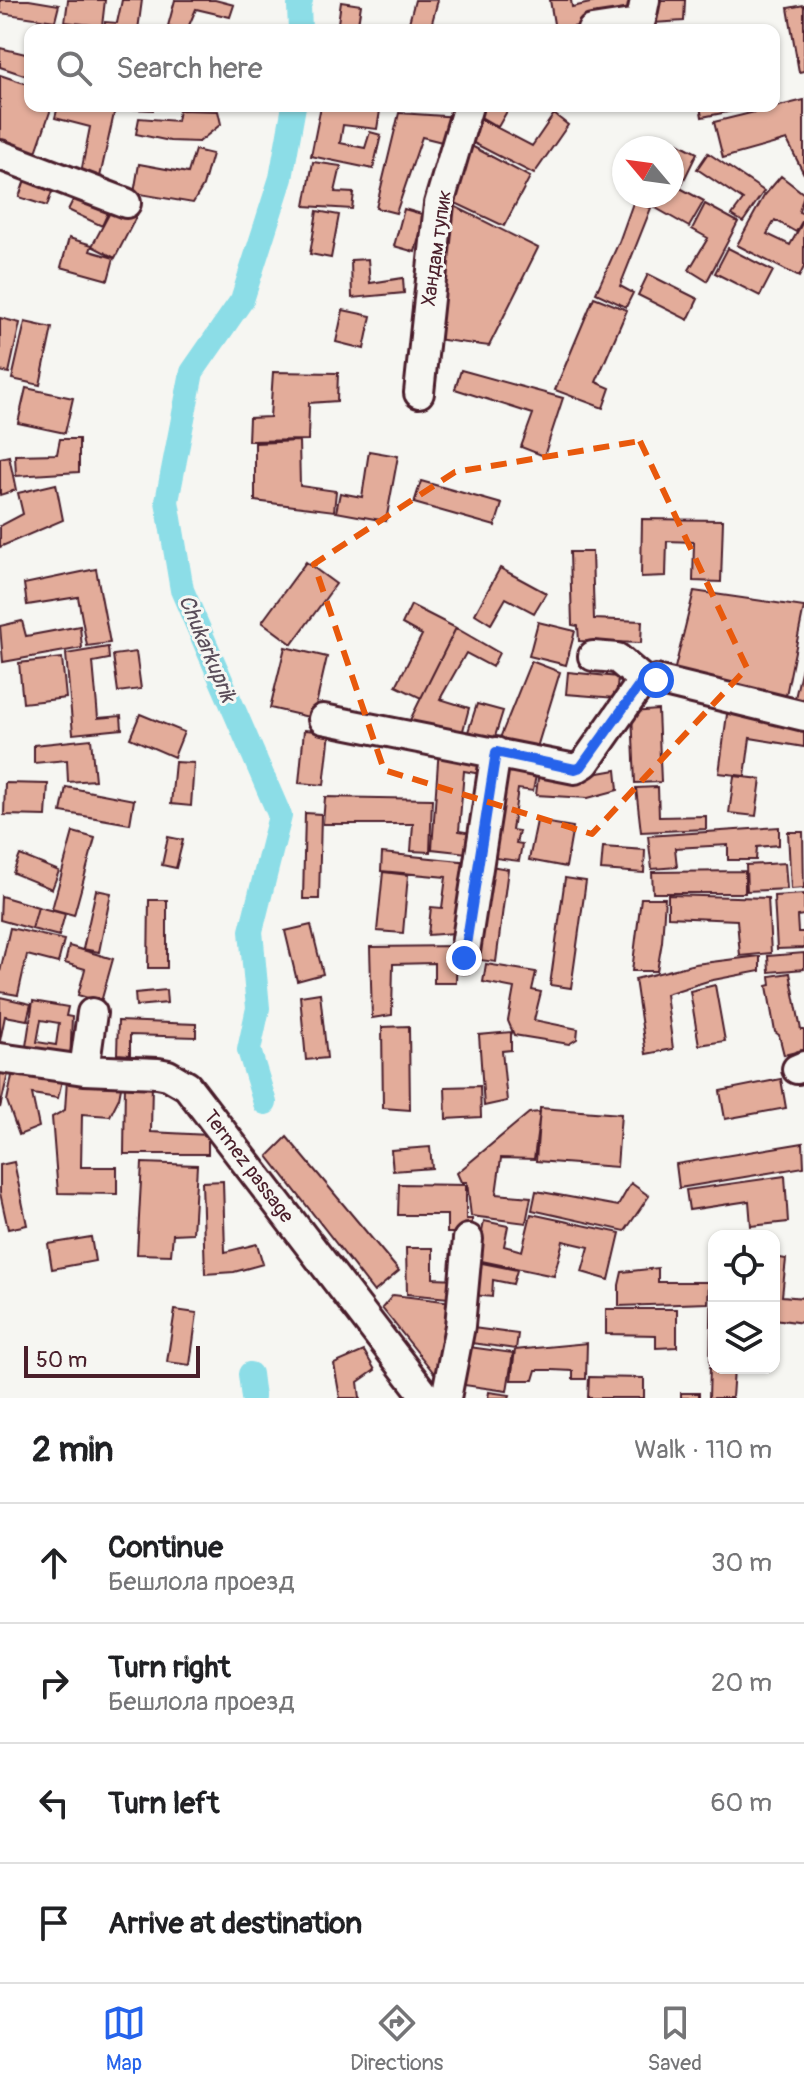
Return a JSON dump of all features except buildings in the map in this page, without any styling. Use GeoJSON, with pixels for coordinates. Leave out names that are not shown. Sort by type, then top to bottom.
{"type":"FeatureCollection","features":[{"type":"Feature","properties":{"kind":"street"},"geometry":{"type":"LineString","coordinates":[[631,24],[641,20],[645,0]]}},
{"type":"Feature","properties":{"kind":"street","name":"Хандам тупик"},"geometry":{"type":"LineString","coordinates":[[419,393],[439,204],[466,112]]}},
{"type":"Feature","properties":{"kind":"street"},"geometry":{"type":"LineString","coordinates":[[0,155],[126,203]]}},
{"type":"Feature","properties":{"kind":"street"},"geometry":{"type":"LineString","coordinates":[[593,656],[617,658],[645,682]]}},
{"type":"Feature","properties":{"kind":"street"},"geometry":{"type":"LineString","coordinates":[[323,719],[575,769],[581,767],[645,682],[656,680],[804,716]]}},
{"type":"Feature","properties":{"kind":"street"},"geometry":{"type":"LineString","coordinates":[[464,958],[496,752]]}},
{"type":"Feature","properties":{"kind":"street"},"geometry":{"type":"LineString","coordinates":[[84,1070],[92,1013]]}},
{"type":"Feature","properties":{"kind":"street","name":"Termez passage"},"geometry":{"type":"LineString","coordinates":[[0,1058],[84,1070],[168,1075],[187,1086],[427,1398]]}},
{"type":"Feature","properties":{"kind":"street"},"geometry":{"type":"LineString","coordinates":[[446,1398],[460,1326],[468,1239]]}},
{"type":"Feature","properties":{"kind":"highlighted area"},"geometry":{"type":"Polygon","coordinates":[[[640,441],[747,668],[592,834],[384,770],[314,564],[455,472],[640,441]]]}},
{"type":"Feature","properties":{"kind":"waterway","name":"Chukarkuprik"},"geometry":{"type":"LineString","coordinates":[[300,24],[301,0]]}},
{"type":"Feature","properties":{"kind":"waterway","name":"Chukarkuprik"},"geometry":{"type":"LineString","coordinates":[[265,1103],[249,1050],[258,1008],[251,931],[280,816],[182,590],[167,501],[192,372],[242,300],[281,178],[293,112]]}},
{"type":"Feature","properties":{"kind":"waterway","name":"Chukarkuprik"},"geometry":{"type":"LineString","coordinates":[[250,1374],[253,1398]]}},
{"type":"Feature","properties":{"kind":"route"},"geometry":{"type":"LineString","coordinates":[[464,958],[496,752],[575,769],[581,767],[639,686],[656,680]]}}]}
